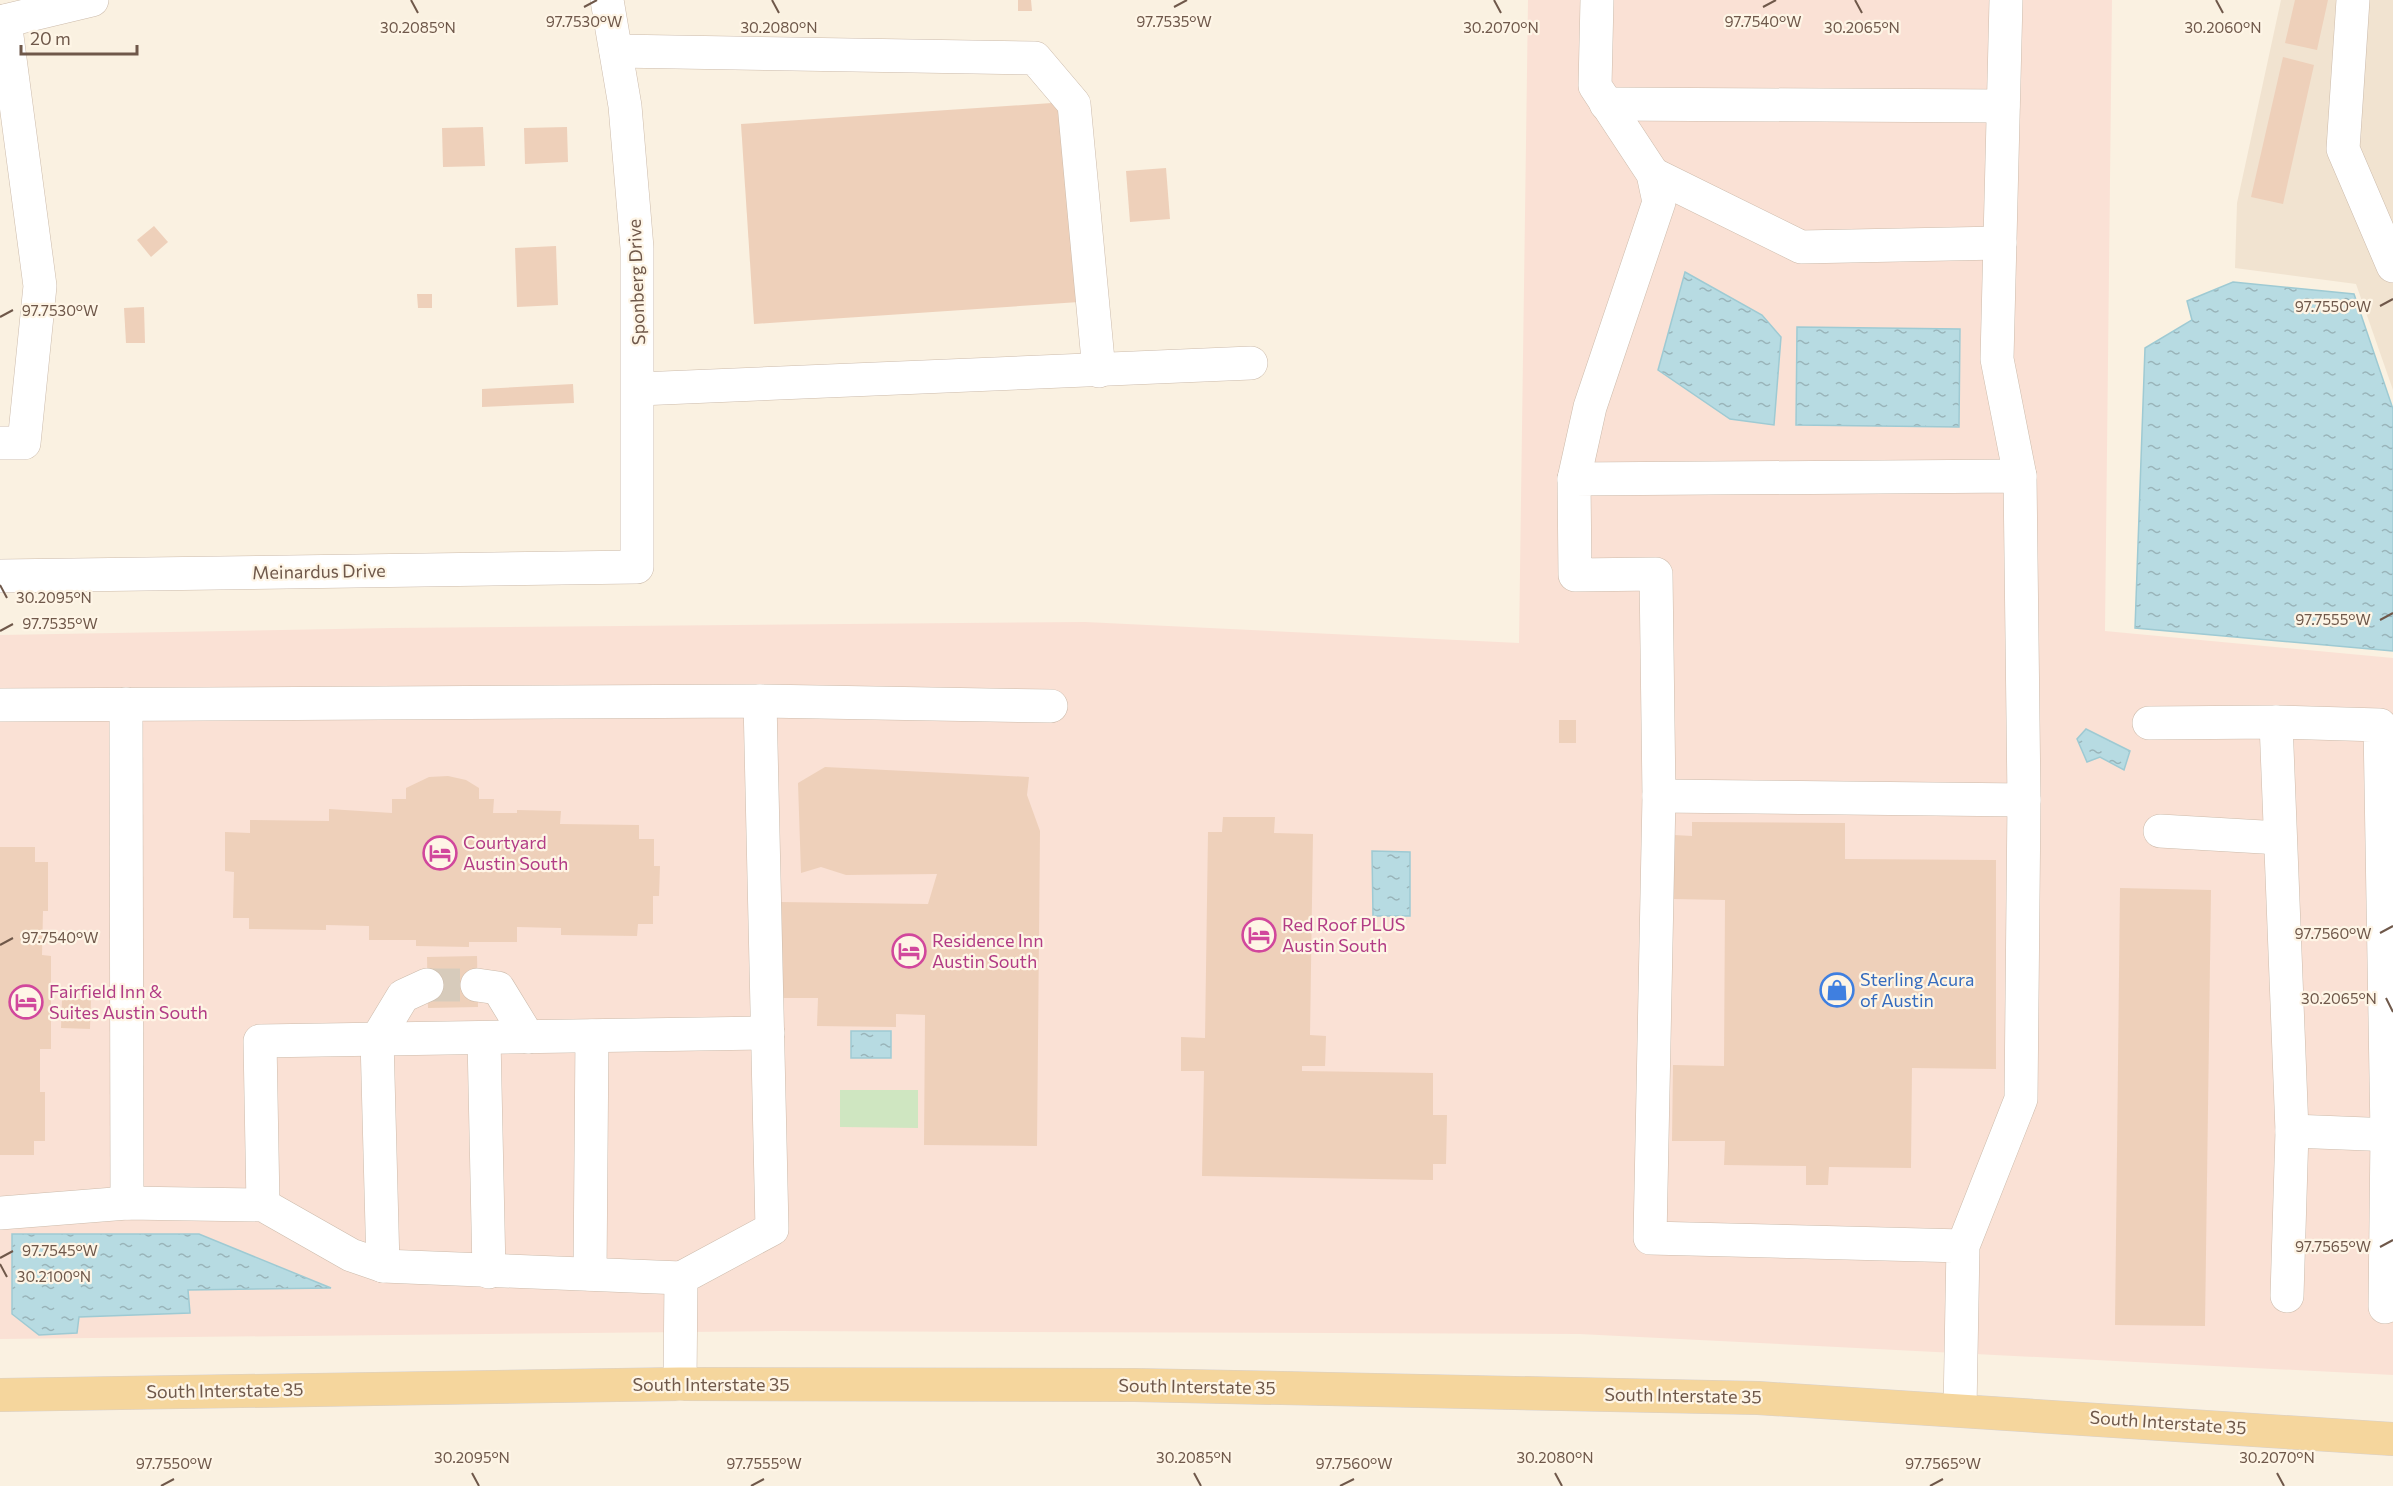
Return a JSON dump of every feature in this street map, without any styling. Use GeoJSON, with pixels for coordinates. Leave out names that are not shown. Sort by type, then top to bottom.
{"type":"FeatureCollection","features":[{"type":"Feature","properties":{"kind":"main road","name":"South Interstate 35"},"geometry":{"type":"LineString","coordinates":[[0,1395],[680,1384],[1134,1385],[1734,1397],[2393,1439]]}},
{"type":"Feature","properties":{"kind":"street"},"geometry":{"type":"LineString","coordinates":[[0,443],[24,443],[40,286],[11,150],[3,21],[92,0]]}},
{"type":"Feature","properties":{"kind":"street","name":"Sponberg Drive"},"geometry":{"type":"LineString","coordinates":[[608,0],[625,106],[637,248],[639,389],[637,567]]}},
{"type":"Feature","properties":{"kind":"street"},"geometry":{"type":"LineString","coordinates":[[1597,0],[1595,86],[1653,174],[1659,202],[1590,407],[1574,479],[1575,575],[1656,574],[1659,796],[1650,1238],[1963,1246]]}},
{"type":"Feature","properties":{"kind":"street"},"geometry":{"type":"LineString","coordinates":[[1960,1410],[1963,1246],[2021,1099],[2024,800],[2020,476],[1997,358],[2006,0]]}},
{"type":"Feature","properties":{"kind":"street"},"geometry":{"type":"LineString","coordinates":[[2353,0],[2343,148],[2393,266]]}},
{"type":"Feature","properties":{"kind":"street"},"geometry":{"type":"LineString","coordinates":[[616,51],[1035,58],[1074,104],[1099,371]]}},
{"type":"Feature","properties":{"kind":"street"},"geometry":{"type":"LineString","coordinates":[[1606,104],[2003,106]]}},
{"type":"Feature","properties":{"kind":"street"},"geometry":{"type":"LineString","coordinates":[[1653,174],[1801,247],[2000,243]]}},
{"type":"Feature","properties":{"kind":"street"},"geometry":{"type":"LineString","coordinates":[[639,389],[1251,363]]}},
{"type":"Feature","properties":{"kind":"street"},"geometry":{"type":"LineString","coordinates":[[1574,479],[2020,476]]}},
{"type":"Feature","properties":{"kind":"street","name":"Meinardus Drive"},"geometry":{"type":"LineString","coordinates":[[0,576],[637,567]]}},
{"type":"Feature","properties":{"kind":"street"},"geometry":{"type":"LineString","coordinates":[[0,1214],[127,1203],[264,1205],[351,1255],[383,1266],[681,1278],[772,1229],[760,702]]}},
{"type":"Feature","properties":{"kind":"street"},"geometry":{"type":"LineString","coordinates":[[0,705],[760,702],[1051,706]]}},
{"type":"Feature","properties":{"kind":"street"},"geometry":{"type":"LineString","coordinates":[[126,704],[127,1203]]}},
{"type":"Feature","properties":{"kind":"street"},"geometry":{"type":"LineString","coordinates":[[2149,723],[2276,722],[2380,725],[2390,1135],[2385,1307]]}},
{"type":"Feature","properties":{"kind":"street"},"geometry":{"type":"LineString","coordinates":[[2276,722],[2292,1131],[2287,1296]]}},
{"type":"Feature","properties":{"kind":"street"},"geometry":{"type":"LineString","coordinates":[[1659,796],[2024,800]]}},
{"type":"Feature","properties":{"kind":"street"},"geometry":{"type":"LineString","coordinates":[[2160,831],[2280,838]]}},
{"type":"Feature","properties":{"kind":"street"},"geometry":{"type":"LineString","coordinates":[[383,1266],[377,1039],[404,996],[427,985]]}},
{"type":"Feature","properties":{"kind":"street"},"geometry":{"type":"LineString","coordinates":[[477,986],[498,988],[528,1038]]}},
{"type":"Feature","properties":{"kind":"street"},"geometry":{"type":"LineString","coordinates":[[264,1205],[260,1041],[768,1033]]}},
{"type":"Feature","properties":{"kind":"street"},"geometry":{"type":"LineString","coordinates":[[590,1274],[592,1036]]}},
{"type":"Feature","properties":{"kind":"street"},"geometry":{"type":"LineString","coordinates":[[484,1039],[489,1272]]}},
{"type":"Feature","properties":{"kind":"street"},"geometry":{"type":"LineString","coordinates":[[2292,1131],[2390,1135]]}},
{"type":"Feature","properties":{"kind":"street"},"geometry":{"type":"LineString","coordinates":[[680,1384],[681,1278]]}},
{"type":"Feature","properties":{"kind":"shaded area"},"geometry":{"type":"Polygon","coordinates":[[[1528,0],[2112,0],[2105,631],[2393,658],[2393,1375],[1579,1334],[780,1331],[0,1339],[0,635],[390,628],[1085,622],[1519,643],[1528,0]]]}},
{"type":"Feature","properties":{"kind":"shaded area"},"geometry":{"type":"Polygon","coordinates":[[[2281,0],[2393,0],[2393,390],[2356,284],[2235,268],[2237,203],[2281,0]]]}},
{"type":"Feature","properties":{"kind":"green space"},"geometry":{"type":"Polygon","coordinates":[[[840,1090],[918,1090],[918,1128],[840,1127],[840,1090]]]}},
{"type":"Feature","properties":{"kind":"water"},"geometry":{"type":"Polygon","coordinates":[[[1685,272],[1762,315],[1781,337],[1774,425],[1730,419],[1658,370],[1685,272]]]}},
{"type":"Feature","properties":{"kind":"water"},"geometry":{"type":"Polygon","coordinates":[[[2233,282],[2354,294],[2393,409],[2393,651],[2135,628],[2145,348],[2192,320],[2187,301],[2233,282]]]}},
{"type":"Feature","properties":{"kind":"water"},"geometry":{"type":"Polygon","coordinates":[[[1797,327],[1960,329],[1959,427],[1796,425],[1797,327]]]}},
{"type":"Feature","properties":{"kind":"water"},"geometry":{"type":"Polygon","coordinates":[[[2086,729],[2130,751],[2124,770],[2100,757],[2087,762],[2077,739],[2086,729]]]}},
{"type":"Feature","properties":{"kind":"water"},"geometry":{"type":"Polygon","coordinates":[[[1372,851],[1410,852],[1410,916],[1373,916],[1372,851]]]}},
{"type":"Feature","properties":{"kind":"water"},"geometry":{"type":"Polygon","coordinates":[[[851,1031],[891,1031],[891,1058],[851,1058],[851,1031]]]}},
{"type":"Feature","properties":{"kind":"water"},"geometry":{"type":"Polygon","coordinates":[[[12,1234],[199,1234],[331,1288],[188,1290],[190,1313],[79,1317],[77,1333],[39,1335],[12,1314],[12,1234]]]}},
{"type":"Feature","properties":{"kind":"building"},"geometry":{"type":"Polygon","coordinates":[[[1018,0],[1031,0],[1032,11],[1018,11],[1018,0]]]}},
{"type":"Feature","properties":{"kind":"building"},"geometry":{"type":"Polygon","coordinates":[[[2295,0],[2328,0],[2317,50],[2285,43],[2295,0]]]}},
{"type":"Feature","properties":{"kind":"building"},"geometry":{"type":"Polygon","coordinates":[[[2283,57],[2314,65],[2283,204],[2251,197],[2283,57]]]}},
{"type":"Feature","properties":{"kind":"building"},"geometry":{"type":"Polygon","coordinates":[[[1066,102],[1079,302],[754,324],[741,124],[1066,102]]]}},
{"type":"Feature","properties":{"kind":"building"},"geometry":{"type":"Polygon","coordinates":[[[483,127],[485,166],[443,167],[442,128],[483,127]]]}},
{"type":"Feature","properties":{"kind":"building"},"geometry":{"type":"Polygon","coordinates":[[[567,127],[568,162],[525,164],[524,128],[567,127]]]}},
{"type":"Feature","properties":{"kind":"building"},"geometry":{"type":"Polygon","coordinates":[[[1166,168],[1170,219],[1130,222],[1126,171],[1166,168]]]}},
{"type":"Feature","properties":{"kind":"building"},"geometry":{"type":"Polygon","coordinates":[[[154,226],[168,242],[151,257],[137,240],[154,226]]]}},
{"type":"Feature","properties":{"kind":"building"},"geometry":{"type":"Polygon","coordinates":[[[556,246],[558,305],[517,307],[515,248],[556,246]]]}},
{"type":"Feature","properties":{"kind":"building"},"geometry":{"type":"Polygon","coordinates":[[[417,294],[432,294],[432,308],[418,308],[417,294]]]}},
{"type":"Feature","properties":{"kind":"building"},"geometry":{"type":"Polygon","coordinates":[[[144,307],[145,343],[126,343],[124,308],[144,307]]]}},
{"type":"Feature","properties":{"kind":"building"},"geometry":{"type":"Polygon","coordinates":[[[573,384],[574,403],[482,407],[482,389],[573,384]]]}},
{"type":"Feature","properties":{"kind":"building"},"geometry":{"type":"Polygon","coordinates":[[[1559,720],[1576,720],[1576,743],[1559,743],[1559,720]]]}},
{"type":"Feature","properties":{"kind":"building","name":"Residence Inn Austin South"},"geometry":{"type":"Polygon","coordinates":[[[825,767],[1029,777],[1027,795],[1040,831],[1037,1146],[924,1145],[925,1015],[896,1014],[896,1027],[817,1026],[818,998],[779,998],[780,902],[928,904],[937,874],[846,875],[821,867],[801,873],[798,783],[825,767]]]}},
{"type":"Feature","properties":{"kind":"building","name":"Courtyard Austin South"},"geometry":{"type":"Polygon","coordinates":[[[448,776],[466,780],[479,788],[479,799],[494,799],[493,813],[517,813],[517,810],[561,811],[560,824],[639,825],[639,839],[654,839],[654,866],[660,866],[659,896],[653,896],[653,924],[638,924],[637,936],[561,935],[561,928],[517,927],[517,942],[469,942],[469,947],[416,946],[416,940],[369,940],[369,926],[326,925],[326,930],[249,929],[249,918],[233,918],[234,872],[225,871],[225,832],[250,833],[250,820],[329,821],[329,809],[392,813],[392,799],[406,799],[406,788],[429,777],[448,776]]]}},
{"type":"Feature","properties":{"kind":"building","name":"Red Roof PLUS Austin South"},"geometry":{"type":"Polygon","coordinates":[[[1223,817],[1275,817],[1274,833],[1313,834],[1310,1035],[1326,1036],[1325,1066],[1302,1066],[1302,1071],[1433,1073],[1433,1115],[1447,1115],[1446,1164],[1433,1164],[1433,1180],[1202,1176],[1204,1071],[1181,1071],[1181,1037],[1205,1038],[1208,832],[1222,832],[1223,817]]]}},
{"type":"Feature","properties":{"kind":"building"},"geometry":{"type":"Polygon","coordinates":[[[1692,822],[1845,823],[1845,859],[1996,860],[1996,1069],[1912,1068],[1911,1168],[1829,1167],[1828,1185],[1806,1185],[1806,1166],[1724,1165],[1725,1141],[1672,1141],[1673,1065],[1724,1066],[1725,900],[1673,899],[1674,835],[1692,836],[1692,822]]]}},
{"type":"Feature","properties":{"kind":"building","name":"Fairfield Inn & Suites Austin South"},"geometry":{"type":"Polygon","coordinates":[[[0,847],[35,847],[35,862],[48,862],[48,911],[43,911],[42,955],[51,956],[51,1049],[40,1049],[40,1092],[45,1092],[45,1141],[34,1141],[34,1155],[0,1155],[0,847]]]}},
{"type":"Feature","properties":{"kind":"building"},"geometry":{"type":"Polygon","coordinates":[[[2120,888],[2211,890],[2205,1326],[2115,1325],[2120,888]]]}},
{"type":"Feature","properties":{"kind":"building"},"geometry":{"type":"Polygon","coordinates":[[[477,956],[478,1007],[428,1008],[427,957],[477,956]]]}},
{"type":"Feature","properties":{"kind":"building"},"geometry":{"type":"Polygon","coordinates":[[[62,999],[91,999],[90,1029],[61,1028],[62,999]]]}},
{"type":"Feature","properties":{"kind":"tunnel"},"geometry":{"type":"LineString","coordinates":[[427,985],[477,985]]}},
{"type":"Feature","properties":{"kind":"place","name":"Courtyard Austin South"},"geometry":{"type":"Point","coordinates":[440,853]}},
{"type":"Feature","properties":{"kind":"place","name":"Red Roof PLUS Austin South"},"geometry":{"type":"Point","coordinates":[1259,935]}},
{"type":"Feature","properties":{"kind":"place","name":"Residence Inn Austin South"},"geometry":{"type":"Point","coordinates":[909,951]}},
{"type":"Feature","properties":{"kind":"place","name":"Sterling Acura of Austin"},"geometry":{"type":"Point","coordinates":[1837,990]}},
{"type":"Feature","properties":{"kind":"place","name":"Fairfield Inn & Suites Austin South"},"geometry":{"type":"Point","coordinates":[26,1002]}}]}
